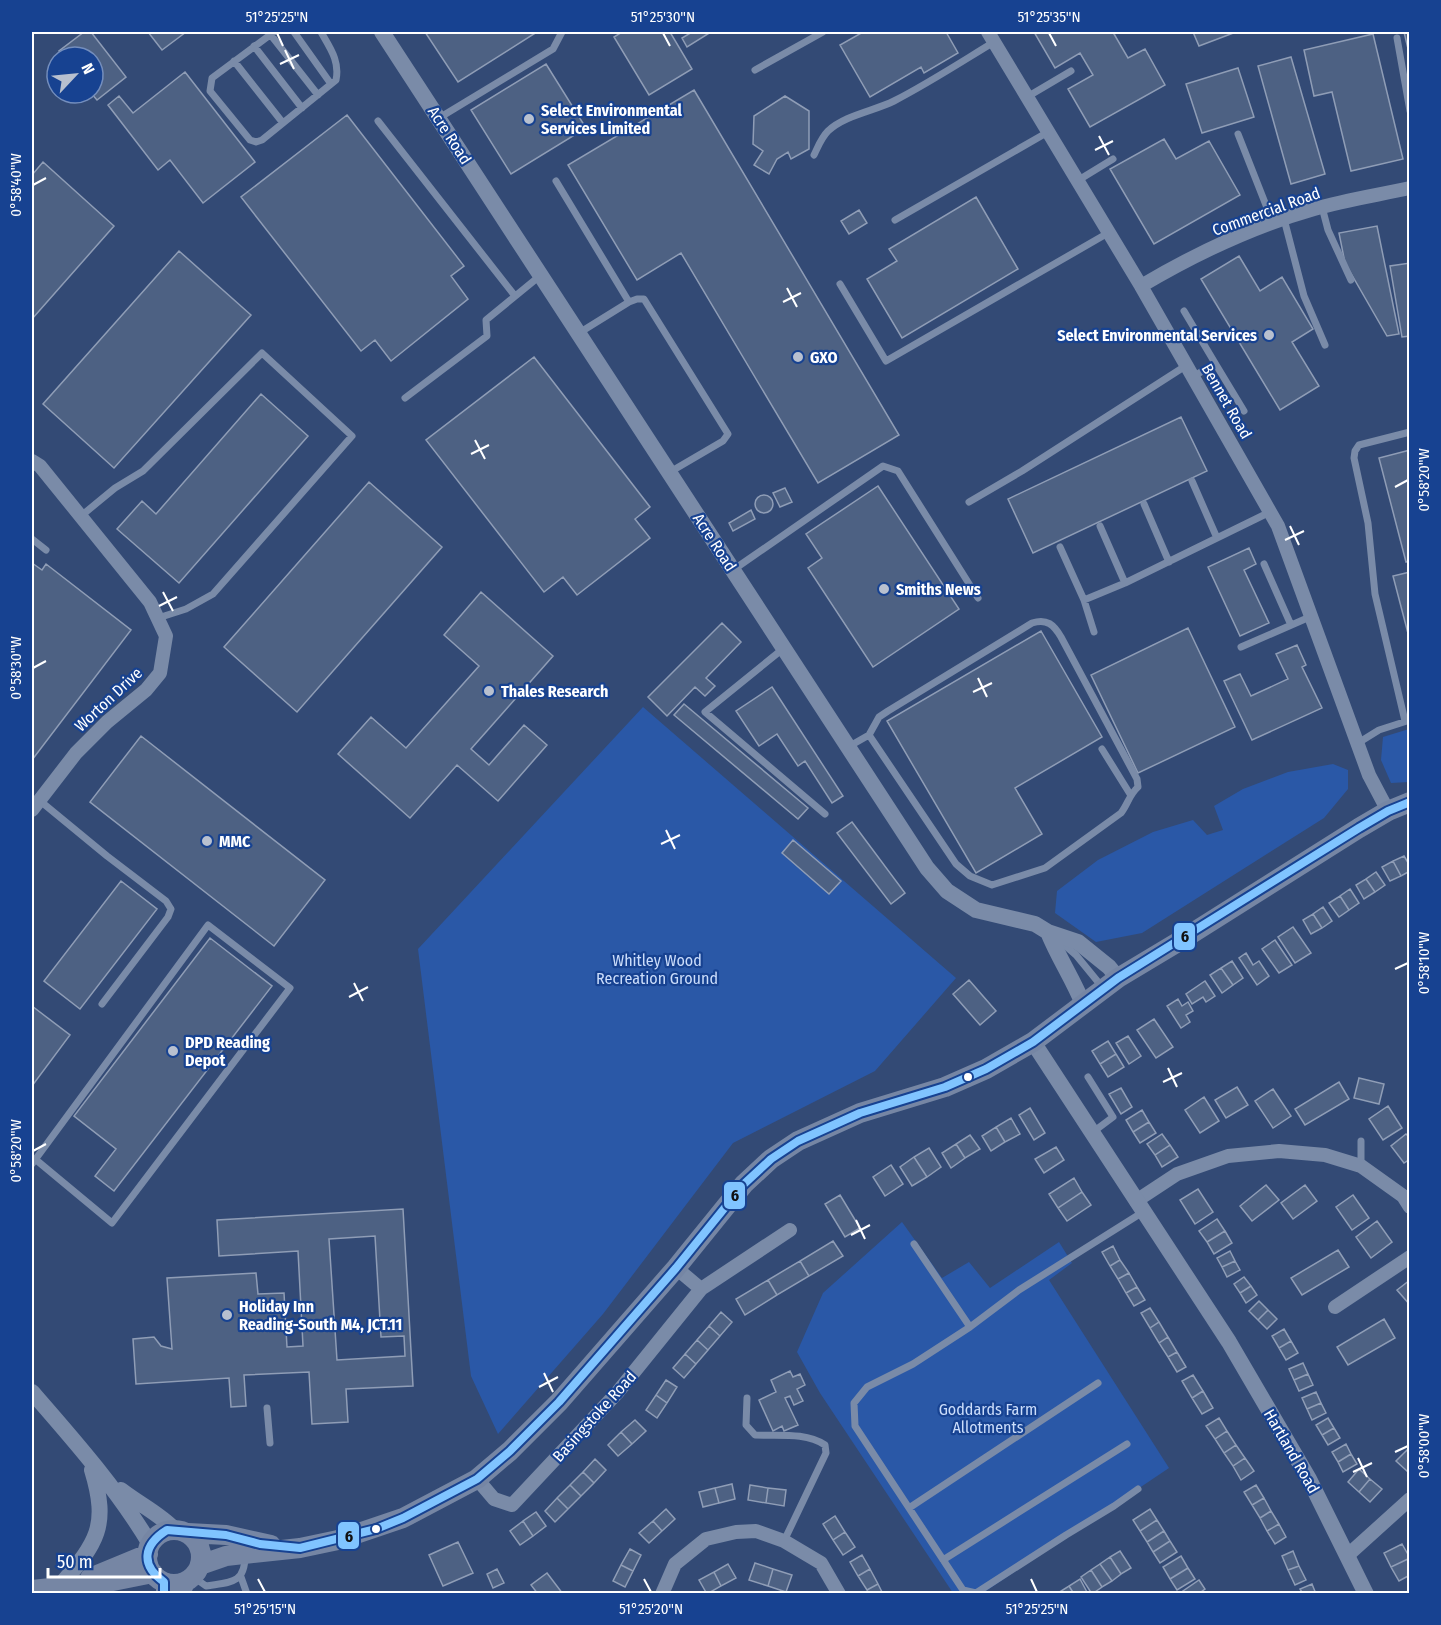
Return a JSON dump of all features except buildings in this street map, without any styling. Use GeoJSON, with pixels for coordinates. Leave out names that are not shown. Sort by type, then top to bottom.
{"type":"FeatureCollection","features":[{"type":"Feature","properties":{"kind":"main road"},"geometry":{"type":"LineString","coordinates":[[32,1590],[108,1582],[173,1584],[191,1579],[226,1556],[300,1548],[338,1540],[376,1528],[403,1518],[477,1479],[510,1451],[559,1402],[676,1268],[744,1184],[771,1159],[798,1140],[860,1113],[945,1087],[986,1069],[1033,1042],[1111,983],[1359,828],[1388,811],[1410,802]]}},
{"type":"Feature","properties":{"kind":"main road"},"geometry":{"type":"LineString","coordinates":[[161,1583],[148,1562],[149,1549],[159,1534],[167,1530],[226,1535],[260,1544],[300,1548]]}},
{"type":"Feature","properties":{"kind":"main road"},"geometry":{"type":"LineString","coordinates":[[181,1532],[196,1541],[200,1553],[191,1579]]}},
{"type":"Feature","properties":{"kind":"main road"},"geometry":{"type":"LineString","coordinates":[[59,1587],[80,1582],[149,1549]]}},
{"type":"Feature","properties":{"kind":"street","name":"Acre Road"},"geometry":{"type":"LineString","coordinates":[[382,32],[927,868],[947,891],[976,910],[1035,924],[1048,932],[1078,942],[1109,967],[1111,983]]}},
{"type":"Feature","properties":{"kind":"street","name":"Bennet Road"},"geometry":{"type":"LineString","coordinates":[[991,37],[1141,286],[1278,526],[1369,775],[1388,811]]}},
{"type":"Feature","properties":{"kind":"street","name":"Commercial Road"},"geometry":{"type":"LineString","coordinates":[[1141,286],[1181,262],[1279,221],[1322,207],[1410,188]]}},
{"type":"Feature","properties":{"kind":"street","name":"Worton Drive"},"geometry":{"type":"LineString","coordinates":[[32,461],[40,466],[150,602],[166,636],[160,673],[146,690],[107,722],[76,753],[35,805]]}},
{"type":"Feature","properties":{"kind":"street"},"geometry":{"type":"LineString","coordinates":[[1048,932],[1073,979],[1083,1004]]}},
{"type":"Feature","properties":{"kind":"street","name":"Hartland Road"},"geometry":{"type":"LineString","coordinates":[[1033,1042],[1234,1352],[1310,1479],[1366,1593]]}},
{"type":"Feature","properties":{"kind":"street"},"geometry":{"type":"LineString","coordinates":[[1140,1206],[1177,1174],[1228,1156],[1279,1151],[1325,1155],[1361,1166],[1403,1196],[1410,1207]]}},
{"type":"Feature","properties":{"kind":"street","name":"Basingstoke Road"},"geometry":{"type":"LineString","coordinates":[[477,1479],[494,1499],[513,1504],[617,1393],[701,1289],[790,1230]]}},
{"type":"Feature","properties":{"kind":"street"},"geometry":{"type":"LineString","coordinates":[[1335,1307],[1410,1257]]}},
{"type":"Feature","properties":{"kind":"street"},"geometry":{"type":"LineString","coordinates":[[676,1268],[701,1289]]}},
{"type":"Feature","properties":{"kind":"street"},"geometry":{"type":"LineString","coordinates":[[32,1392],[132,1514],[149,1549]]}},
{"type":"Feature","properties":{"kind":"street"},"geometry":{"type":"LineString","coordinates":[[93,1467],[140,1505],[164,1518],[181,1532]]}},
{"type":"Feature","properties":{"kind":"street"},"geometry":{"type":"LineString","coordinates":[[59,1587],[90,1549],[101,1518],[93,1467]]}},
{"type":"Feature","properties":{"kind":"street"},"geometry":{"type":"LineString","coordinates":[[1348,1555],[1410,1499]]}},
{"type":"Feature","properties":{"kind":"street"},"geometry":{"type":"LineString","coordinates":[[662,1593],[675,1564],[706,1539],[736,1532],[756,1531],[783,1541],[821,1563],[839,1593]]}},
{"type":"Feature","properties":{"kind":"lane"},"geometry":{"type":"LineString","coordinates":[[294,32],[331,84]]}},
{"type":"Feature","properties":{"kind":"lane"},"geometry":{"type":"LineString","coordinates":[[318,95],[272,33],[212,78],[210,91],[250,140],[256,142],[262,140],[302,108],[318,95],[336,80],[338,71],[336,58],[321,32]]}},
{"type":"Feature","properties":{"kind":"lane"},"geometry":{"type":"LineString","coordinates":[[439,118],[553,49],[562,32]]}},
{"type":"Feature","properties":{"kind":"lane"},"geometry":{"type":"LineString","coordinates":[[755,70],[823,32]]}},
{"type":"Feature","properties":{"kind":"lane"},"geometry":{"type":"LineString","coordinates":[[814,155],[827,131],[916,90],[991,37]]}},
{"type":"Feature","properties":{"kind":"lane"},"geometry":{"type":"LineString","coordinates":[[1397,38],[1410,111]]}},
{"type":"Feature","properties":{"kind":"lane"},"geometry":{"type":"LineString","coordinates":[[254,46],[302,108]]}},
{"type":"Feature","properties":{"kind":"lane"},"geometry":{"type":"LineString","coordinates":[[234,61],[283,123]]}},
{"type":"Feature","properties":{"kind":"lane"},"geometry":{"type":"LineString","coordinates":[[1027,97],[1071,71]]}},
{"type":"Feature","properties":{"kind":"lane"},"geometry":{"type":"LineString","coordinates":[[378,121],[515,296]]}},
{"type":"Feature","properties":{"kind":"lane"},"geometry":{"type":"LineString","coordinates":[[895,220],[1048,132]]}},
{"type":"Feature","properties":{"kind":"lane"},"geometry":{"type":"LineString","coordinates":[[1238,134],[1279,221],[1304,296],[1325,345]]}},
{"type":"Feature","properties":{"kind":"lane"},"geometry":{"type":"LineString","coordinates":[[1077,181],[1113,159]]}},
{"type":"Feature","properties":{"kind":"lane"},"geometry":{"type":"LineString","coordinates":[[556,181],[629,302]]}},
{"type":"Feature","properties":{"kind":"lane"},"geometry":{"type":"LineString","coordinates":[[1322,207],[1328,230],[1351,280]]}},
{"type":"Feature","properties":{"kind":"lane"},"geometry":{"type":"LineString","coordinates":[[840,284],[886,361],[1108,233]]}},
{"type":"Feature","properties":{"kind":"lane"},"geometry":{"type":"LineString","coordinates":[[405,398],[487,336],[486,320],[541,275]]}},
{"type":"Feature","properties":{"kind":"lane"},"geometry":{"type":"LineString","coordinates":[[579,333],[629,302],[644,299],[728,434],[723,441],[670,472]]}},
{"type":"Feature","properties":{"kind":"lane"},"geometry":{"type":"LineString","coordinates":[[1184,311],[1244,411]]}},
{"type":"Feature","properties":{"kind":"lane"},"geometry":{"type":"LineString","coordinates":[[81,516],[115,488],[143,471],[262,353],[352,436],[213,594],[186,609],[158,618]]}},
{"type":"Feature","properties":{"kind":"lane"},"geometry":{"type":"LineString","coordinates":[[969,502],[1190,371],[1215,363]]}},
{"type":"Feature","properties":{"kind":"lane"},"geometry":{"type":"LineString","coordinates":[[1358,743],[1380,730],[1407,721],[1375,594],[1368,524],[1354,458],[1355,451],[1359,445],[1410,432]]}},
{"type":"Feature","properties":{"kind":"lane"},"geometry":{"type":"LineString","coordinates":[[733,570],[883,466],[898,471],[978,598]]}},
{"type":"Feature","properties":{"kind":"lane"},"geometry":{"type":"LineString","coordinates":[[1192,481],[1217,538]]}},
{"type":"Feature","properties":{"kind":"lane"},"geometry":{"type":"LineString","coordinates":[[1144,504],[1169,562]]}},
{"type":"Feature","properties":{"kind":"lane"},"geometry":{"type":"LineString","coordinates":[[1084,600],[1125,584],[1270,512]]}},
{"type":"Feature","properties":{"kind":"lane"},"geometry":{"type":"LineString","coordinates":[[1100,526],[1125,584]]}},
{"type":"Feature","properties":{"kind":"lane"},"geometry":{"type":"LineString","coordinates":[[32,539],[45,550]]}},
{"type":"Feature","properties":{"kind":"lane"},"geometry":{"type":"LineString","coordinates":[[1060,547],[1084,600],[1095,632]]}},
{"type":"Feature","properties":{"kind":"lane"},"geometry":{"type":"LineString","coordinates":[[1264,564],[1290,625]]}},
{"type":"Feature","properties":{"kind":"lane"},"geometry":{"type":"LineString","coordinates":[[1241,647],[1312,616]]}},
{"type":"Feature","properties":{"kind":"lane"},"geometry":{"type":"LineString","coordinates":[[848,747],[869,735],[879,717],[888,711],[1032,623],[1047,621],[1055,627],[1137,778],[1138,787],[1130,794],[1121,813],[1045,868],[992,885],[970,876],[948,854],[869,735]]}},
{"type":"Feature","properties":{"kind":"lane"},"geometry":{"type":"LineString","coordinates":[[784,648],[705,712],[825,814]]}},
{"type":"Feature","properties":{"kind":"lane"},"geometry":{"type":"LineString","coordinates":[[1102,749],[1130,794]]}},
{"type":"Feature","properties":{"kind":"lane"},"geometry":{"type":"LineString","coordinates":[[35,805],[166,901],[171,909],[168,917],[102,1004]]}},
{"type":"Feature","properties":{"kind":"lane"},"geometry":{"type":"LineString","coordinates":[[208,925],[290,988],[112,1223],[33,1162],[208,925]]}},
{"type":"Feature","properties":{"kind":"lane"},"geometry":{"type":"LineString","coordinates":[[1088,1077],[1113,1117],[1091,1133]]}},
{"type":"Feature","properties":{"kind":"lane"},"geometry":{"type":"LineString","coordinates":[[1361,1141],[1361,1166]]}},
{"type":"Feature","properties":{"kind":"lane"},"geometry":{"type":"LineString","coordinates":[[1138,1489],[976,1593],[963,1590],[855,1426],[854,1403],[867,1387],[913,1365],[1140,1206]]}},
{"type":"Feature","properties":{"kind":"lane"},"geometry":{"type":"LineString","coordinates":[[914,1244],[970,1327]]}},
{"type":"Feature","properties":{"kind":"lane"},"geometry":{"type":"LineString","coordinates":[[909,1508],[1098,1383]]}},
{"type":"Feature","properties":{"kind":"lane"},"geometry":{"type":"LineString","coordinates":[[747,1398],[746,1425],[755,1436],[807,1437],[816,1439],[825,1445],[826,1453],[783,1541]]}},
{"type":"Feature","properties":{"kind":"lane"},"geometry":{"type":"LineString","coordinates":[[267,1408],[270,1443]]}},
{"type":"Feature","properties":{"kind":"lane"},"geometry":{"type":"LineString","coordinates":[[943,1560],[1126,1444]]}},
{"type":"Feature","properties":{"kind":"lane"},"geometry":{"type":"LineString","coordinates":[[191,1579],[206,1586],[228,1582],[241,1576],[245,1569],[245,1554]]}},
{"type":"Feature","properties":{"kind":"lane"},"geometry":{"type":"LineString","coordinates":[[241,1576],[247,1593]]}},
{"type":"Feature","properties":{"kind":"green space","name":"Whitley Wood Recreation Ground"},"geometry":{"type":"Polygon","coordinates":[[[643,707],[956,978],[875,1071],[733,1143],[603,1314],[498,1434],[471,1376],[418,949],[643,707]]]}},
{"type":"Feature","properties":{"kind":"green space"},"geometry":{"type":"Polygon","coordinates":[[[1409,729],[1409,782],[1391,783],[1381,760],[1383,737],[1409,729]]]}},
{"type":"Feature","properties":{"kind":"green space"},"geometry":{"type":"Polygon","coordinates":[[[1333,764],[1348,770],[1348,789],[1324,818],[1142,933],[1096,942],[1055,913],[1057,891],[1098,860],[1153,832],[1193,820],[1207,835],[1223,830],[1214,806],[1243,789],[1288,772],[1333,764]]]}},
{"type":"Feature","properties":{"kind":"green space","name":"Goddards Farm Allotments"},"geometry":{"type":"Polygon","coordinates":[[[902,1222],[942,1278],[969,1262],[990,1288],[1059,1242],[1072,1263],[1049,1280],[1169,1468],[983,1593],[953,1593],[820,1393],[797,1352],[823,1293],[902,1222]]]}},
{"type":"Feature","properties":{"kind":"transit line","name":"6"},"geometry":{"type":"LineString","coordinates":[[164,1594],[164,1582],[151,1569],[148,1555],[153,1542],[167,1530],[226,1535],[260,1544],[300,1548],[376,1529],[403,1518],[477,1479],[510,1451],[559,1402],[676,1268],[744,1184],[771,1159],[798,1141],[860,1113],[945,1087],[986,1069],[1033,1042],[1118,978],[1359,828],[1388,811],[1410,802]]}},
{"type":"Feature","properties":{"kind":"place","name":"Select Environmental Services Limited"},"geometry":{"type":"Point","coordinates":[529,119]}},
{"type":"Feature","properties":{"kind":"place","name":"Select Environmental Services"},"geometry":{"type":"Point","coordinates":[1269,335]}},
{"type":"Feature","properties":{"kind":"place","name":"GXO"},"geometry":{"type":"Point","coordinates":[798,357]}},
{"type":"Feature","properties":{"kind":"place","name":"Smiths News"},"geometry":{"type":"Point","coordinates":[884,589]}},
{"type":"Feature","properties":{"kind":"place","name":"Thales Research"},"geometry":{"type":"Point","coordinates":[489,691]}},
{"type":"Feature","properties":{"kind":"place","name":"MMC"},"geometry":{"type":"Point","coordinates":[207,841]}},
{"type":"Feature","properties":{"kind":"place","name":"DPD Reading Depot"},"geometry":{"type":"Point","coordinates":[173,1051]}},
{"type":"Feature","properties":{"kind":"place","name":"Holiday Inn Reading-South M4, JCT.11"},"geometry":{"type":"Point","coordinates":[227,1315]}}]}
